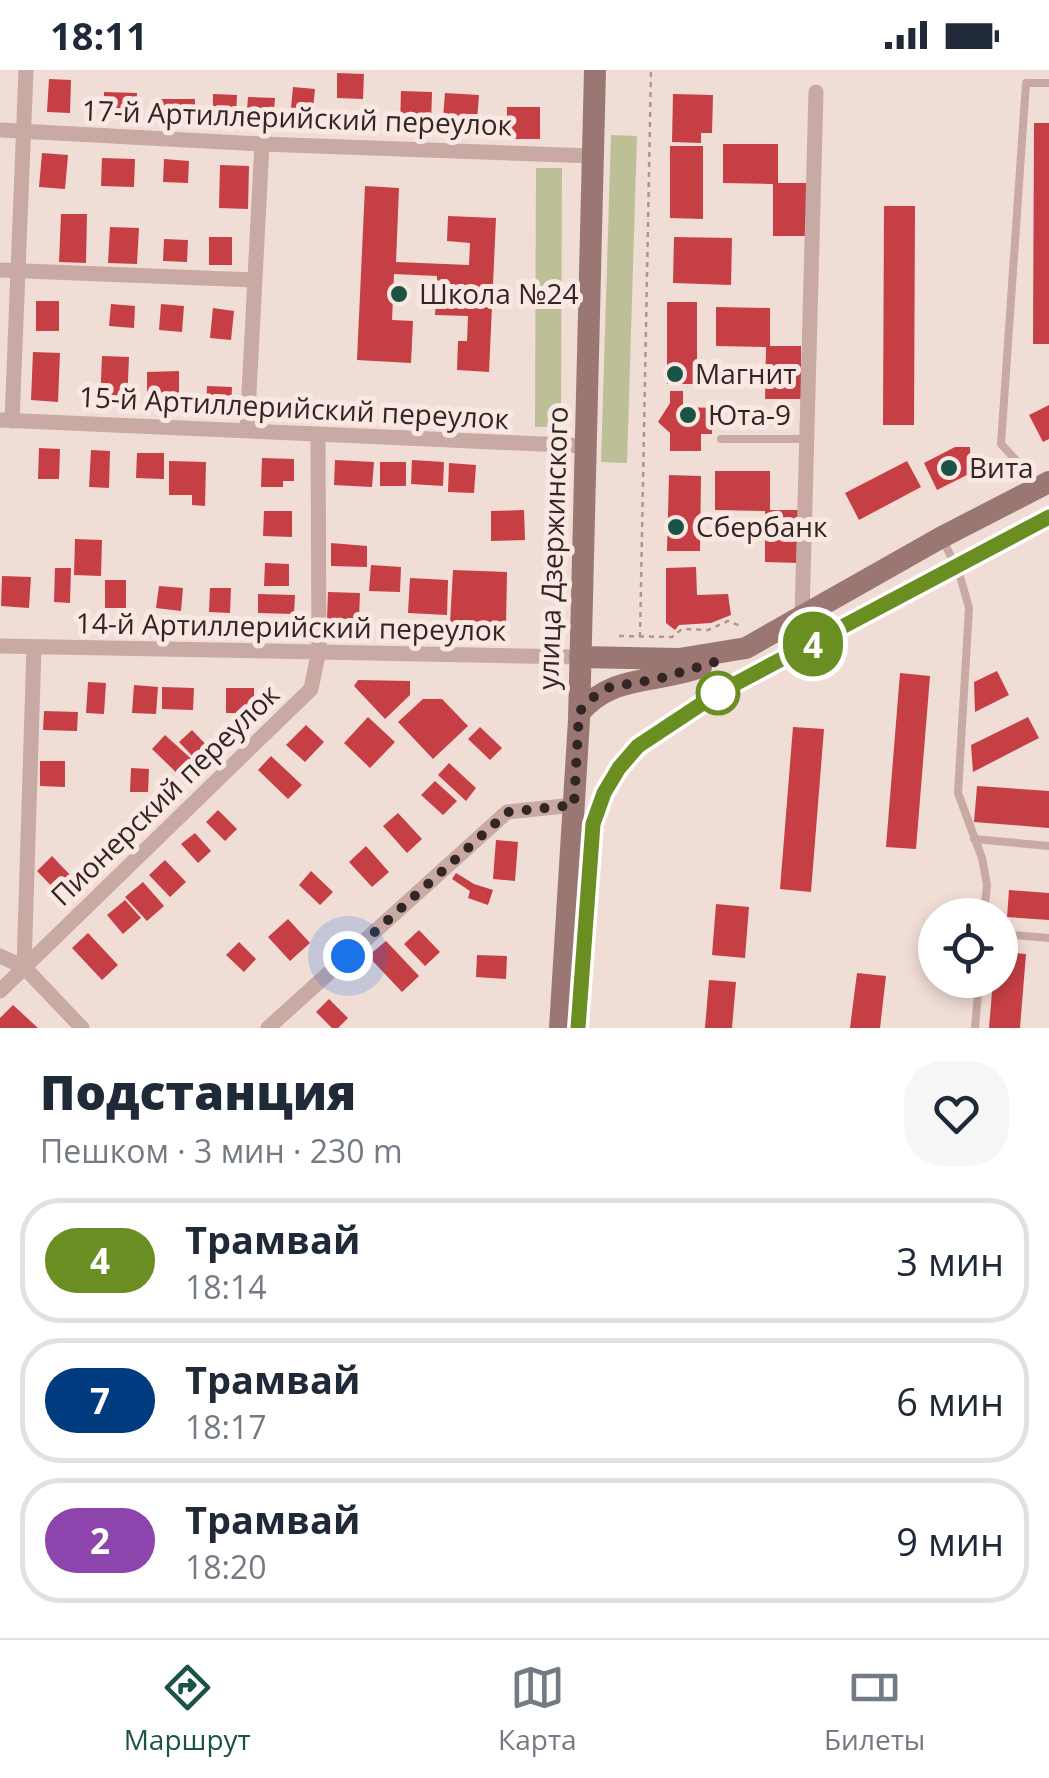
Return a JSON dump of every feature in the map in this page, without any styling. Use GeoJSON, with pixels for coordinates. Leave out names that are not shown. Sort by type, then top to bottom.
{"type":"FeatureCollection","features":[{"type":"Feature","properties":{"kind":"main road","name":"улица Дзержинского"},"geometry":{"type":"LineString","coordinates":[[560,1028],[579,712],[595,70]]}},
{"type":"Feature","properties":{"kind":"main road"},"geometry":{"type":"LineString","coordinates":[[580,657],[680,660],[746,637],[802,616],[1044,484]]}},
{"type":"Feature","properties":{"kind":"main road"},"geometry":{"type":"LineString","coordinates":[[579,712],[610,687],[690,671],[746,637]]}},
{"type":"Feature","properties":{"kind":"street"},"geometry":{"type":"LineString","coordinates":[[6,420],[18,271],[26,70]]}},
{"type":"Feature","properties":{"kind":"street"},"geometry":{"type":"LineString","coordinates":[[802,616],[816,92]]}},
{"type":"Feature","properties":{"kind":"street","name":"17-й Артиллерийский переулок"},"geometry":{"type":"LineString","coordinates":[[0,130],[593,156]]}},
{"type":"Feature","properties":{"kind":"street"},"geometry":{"type":"LineString","coordinates":[[248,431],[262,144]]}},
{"type":"Feature","properties":{"kind":"street"},"geometry":{"type":"LineString","coordinates":[[0,270],[254,280]]}},
{"type":"Feature","properties":{"kind":"street","name":"15-й Артиллерийский переулок"},"geometry":{"type":"LineString","coordinates":[[6,420],[586,446]]}},
{"type":"Feature","properties":{"kind":"street","name":"Пионерский переулок"},"geometry":{"type":"LineString","coordinates":[[0,991],[311,689],[318,650],[318,434]]}},
{"type":"Feature","properties":{"kind":"street","name":"14-й Артиллерийский переулок"},"geometry":{"type":"LineString","coordinates":[[0,646],[580,657]]}},
{"type":"Feature","properties":{"kind":"street"},"geometry":{"type":"LineString","coordinates":[[24,967],[34,647]]}},
{"type":"Feature","properties":{"kind":"street"},"geometry":{"type":"LineString","coordinates":[[268,1028],[508,812],[574,805]]}},
{"type":"Feature","properties":{"kind":"street"},"geometry":{"type":"LineString","coordinates":[[0,956],[24,967],[82,1028]]}},
{"type":"Feature","properties":{"kind":"lane"},"geometry":{"type":"LineString","coordinates":[[1044,484],[1001,444],[1026,83],[1049,82]]}},
{"type":"Feature","properties":{"kind":"lane"},"geometry":{"type":"LineString","coordinates":[[722,438],[806,440]]}},
{"type":"Feature","properties":{"kind":"lane"},"geometry":{"type":"LineString","coordinates":[[942,538],[960,576],[969,608],[958,793],[982,858],[985,898]]}},
{"type":"Feature","properties":{"kind":"lane"},"geometry":{"type":"LineString","coordinates":[[974,839],[1049,846]]}},
{"type":"Feature","properties":{"kind":"lane"},"geometry":{"type":"LineString","coordinates":[[1018,935],[1049,938]]}},
{"type":"Feature","properties":{"kind":"lane"},"geometry":{"type":"LineString","coordinates":[[975,1028],[978,998]]}},
{"type":"Feature","properties":{"kind":"path"},"geometry":{"type":"LineString","coordinates":[[640,636],[651,70]]}},
{"type":"Feature","properties":{"kind":"path"},"geometry":{"type":"LineString","coordinates":[[619,636],[672,637],[682,629],[704,630],[728,621],[742,627],[746,637]]}},
{"type":"Feature","properties":{"kind":"green space"},"geometry":{"type":"Polygon","coordinates":[[[611,135],[637,136],[627,463],[601,462],[611,135]]]}},
{"type":"Feature","properties":{"kind":"green space"},"geometry":{"type":"Polygon","coordinates":[[[536,168],[562,168],[561,427],[535,427],[536,168]]]}},
{"type":"Feature","properties":{"kind":"building"},"geometry":{"type":"Polygon","coordinates":[[[337,73],[364,74],[363,99],[337,98],[337,73]]]}},
{"type":"Feature","properties":{"kind":"building"},"geometry":{"type":"Polygon","coordinates":[[[49,79],[71,80],[70,113],[47,112],[49,79]]]}},
{"type":"Feature","properties":{"kind":"building"},"geometry":{"type":"Polygon","coordinates":[[[293,87],[315,89],[312,120],[290,118],[293,87]]]}},
{"type":"Feature","properties":{"kind":"building"},"geometry":{"type":"Polygon","coordinates":[[[401,91],[432,92],[431,126],[400,126],[401,91]]]}},
{"type":"Feature","properties":{"kind":"building"},"geometry":{"type":"Polygon","coordinates":[[[104,92],[137,93],[136,113],[104,112],[104,92]]]}},
{"type":"Feature","properties":{"kind":"building"},"geometry":{"type":"Polygon","coordinates":[[[445,93],[479,95],[476,133],[442,131],[445,93]]]}},
{"type":"Feature","properties":{"kind":"building"},"geometry":{"type":"Polygon","coordinates":[[[213,94],[237,95],[236,118],[213,117],[213,94]]]}},
{"type":"Feature","properties":{"kind":"building"},"geometry":{"type":"Polygon","coordinates":[[[673,94],[713,95],[712,133],[701,133],[701,143],[672,142],[673,94]]]}},
{"type":"Feature","properties":{"kind":"building"},"geometry":{"type":"Polygon","coordinates":[[[248,97],[275,98],[273,124],[246,123],[248,97]]]}},
{"type":"Feature","properties":{"kind":"building"},"geometry":{"type":"Polygon","coordinates":[[[161,99],[195,99],[195,116],[160,116],[161,99]]]}},
{"type":"Feature","properties":{"kind":"building"},"geometry":{"type":"Polygon","coordinates":[[[507,107],[540,107],[540,139],[507,139],[507,107]]]}},
{"type":"Feature","properties":{"kind":"building"},"geometry":{"type":"Polygon","coordinates":[[[1034,123],[1049,123],[1049,344],[1033,344],[1034,123]]]}},
{"type":"Feature","properties":{"kind":"building"},"geometry":{"type":"Polygon","coordinates":[[[723,144],[778,144],[778,183],[808,183],[808,236],[773,236],[773,184],[723,183],[723,144]]]}},
{"type":"Feature","properties":{"kind":"building"},"geometry":{"type":"Polygon","coordinates":[[[670,146],[703,146],[703,219],[670,218],[670,146]]]}},
{"type":"Feature","properties":{"kind":"building"},"geometry":{"type":"Polygon","coordinates":[[[42,153],[68,155],[65,189],[39,187],[42,153]]]}},
{"type":"Feature","properties":{"kind":"building"},"geometry":{"type":"Polygon","coordinates":[[[102,158],[135,159],[134,187],[101,186],[102,158]]]}},
{"type":"Feature","properties":{"kind":"building"},"geometry":{"type":"Polygon","coordinates":[[[164,159],[189,161],[188,183],[163,182],[164,159]]]}},
{"type":"Feature","properties":{"kind":"building"},"geometry":{"type":"Polygon","coordinates":[[[220,165],[249,166],[248,209],[219,208],[220,165]]]}},
{"type":"Feature","properties":{"kind":"building"},"geometry":{"type":"Polygon","coordinates":[[[365,186],[399,188],[396,262],[469,265],[470,243],[447,241],[448,216],[496,218],[489,372],[457,370],[458,341],[467,341],[468,316],[435,315],[437,276],[394,274],[392,320],[413,321],[411,363],[357,360],[365,186]]]}},
{"type":"Feature","properties":{"kind":"building"},"geometry":{"type":"Polygon","coordinates":[[[884,206],[915,206],[914,425],[883,425],[884,206]]]}},
{"type":"Feature","properties":{"kind":"building"},"geometry":{"type":"Polygon","coordinates":[[[61,214],[87,214],[86,263],[59,262],[61,214]]]}},
{"type":"Feature","properties":{"kind":"building"},"geometry":{"type":"Polygon","coordinates":[[[110,227],[139,228],[137,264],[108,263],[110,227]]]}},
{"type":"Feature","properties":{"kind":"building"},"geometry":{"type":"Polygon","coordinates":[[[209,237],[232,237],[232,265],[209,265],[209,237]]]}},
{"type":"Feature","properties":{"kind":"building"},"geometry":{"type":"Polygon","coordinates":[[[674,237],[732,238],[731,285],[673,283],[674,237]]]}},
{"type":"Feature","properties":{"kind":"building"},"geometry":{"type":"Polygon","coordinates":[[[164,239],[188,240],[187,262],[163,261],[164,239]]]}},
{"type":"Feature","properties":{"kind":"building"},"geometry":{"type":"Polygon","coordinates":[[[36,301],[59,301],[59,331],[36,331],[36,301]]]}},
{"type":"Feature","properties":{"kind":"building"},"geometry":{"type":"Polygon","coordinates":[[[667,302],[697,302],[697,384],[667,384],[667,302]]]}},
{"type":"Feature","properties":{"kind":"building"},"geometry":{"type":"Polygon","coordinates":[[[111,304],[135,306],[134,328],[109,326],[111,304]]]}},
{"type":"Feature","properties":{"kind":"building"},"geometry":{"type":"Polygon","coordinates":[[[161,304],[184,306],[182,332],[159,330],[161,304]]]}},
{"type":"Feature","properties":{"kind":"building"},"geometry":{"type":"Polygon","coordinates":[[[716,307],[770,308],[770,346],[801,346],[801,399],[765,399],[766,347],[716,346],[716,307]]]}},
{"type":"Feature","properties":{"kind":"building"},"geometry":{"type":"Polygon","coordinates":[[[213,308],[234,311],[231,340],[210,338],[213,308]]]}},
{"type":"Feature","properties":{"kind":"building"},"geometry":{"type":"Polygon","coordinates":[[[33,352],[60,353],[58,402],[31,400],[33,352]]]}},
{"type":"Feature","properties":{"kind":"building"},"geometry":{"type":"Polygon","coordinates":[[[102,356],[129,357],[127,404],[100,403],[102,356]]]}},
{"type":"Feature","properties":{"kind":"building"},"geometry":{"type":"Polygon","coordinates":[[[179,371],[179,406],[147,407],[147,372],[179,371]]]}},
{"type":"Feature","properties":{"kind":"building"},"geometry":{"type":"Polygon","coordinates":[[[207,386],[232,387],[231,410],[206,409],[207,386]]]}},
{"type":"Feature","properties":{"kind":"building","name":"Юта-9"},"geometry":{"type":"Polygon","coordinates":[[[670,391],[683,391],[683,407],[713,408],[712,434],[701,434],[701,451],[670,451],[670,433],[658,422],[670,403],[670,391]]]}},
{"type":"Feature","properties":{"kind":"building"},"geometry":{"type":"Polygon","coordinates":[[[1049,405],[1049,439],[1043,442],[1029,415],[1049,405]]]}},
{"type":"Feature","properties":{"kind":"building","name":"Вита"},"geometry":{"type":"Polygon","coordinates":[[[955,447],[970,447],[971,473],[937,490],[924,463],[955,447]]]}},
{"type":"Feature","properties":{"kind":"building"},"geometry":{"type":"Polygon","coordinates":[[[39,448],[60,449],[59,479],[38,479],[39,448]]]}},
{"type":"Feature","properties":{"kind":"building"},"geometry":{"type":"Polygon","coordinates":[[[91,450],[110,451],[109,488],[89,487],[91,450]]]}},
{"type":"Feature","properties":{"kind":"building"},"geometry":{"type":"Polygon","coordinates":[[[137,453],[164,453],[164,479],[136,478],[137,453]]]}},
{"type":"Feature","properties":{"kind":"building"},"geometry":{"type":"Polygon","coordinates":[[[262,458],[294,459],[294,481],[283,481],[283,487],[261,487],[262,458]]]}},
{"type":"Feature","properties":{"kind":"building"},"geometry":{"type":"Polygon","coordinates":[[[335,460],[374,462],[372,487],[334,485],[335,460]]]}},
{"type":"Feature","properties":{"kind":"building"},"geometry":{"type":"Polygon","coordinates":[[[412,460],[444,462],[443,486],[411,484],[412,460]]]}},
{"type":"Feature","properties":{"kind":"building"},"geometry":{"type":"Polygon","coordinates":[[[169,461],[206,462],[205,506],[192,505],[192,495],[169,495],[169,461]]]}},
{"type":"Feature","properties":{"kind":"building"},"geometry":{"type":"Polygon","coordinates":[[[907,461],[921,487],[859,520],[845,493],[907,461]]]}},
{"type":"Feature","properties":{"kind":"building"},"geometry":{"type":"Polygon","coordinates":[[[380,462],[406,462],[406,486],[380,486],[380,462]]]}},
{"type":"Feature","properties":{"kind":"building"},"geometry":{"type":"Polygon","coordinates":[[[449,463],[476,465],[474,493],[448,492],[449,463]]]}},
{"type":"Feature","properties":{"kind":"building"},"geometry":{"type":"Polygon","coordinates":[[[715,471],[770,471],[770,510],[801,510],[800,563],[765,562],[765,511],[715,510],[715,471]]]}},
{"type":"Feature","properties":{"kind":"building"},"geometry":{"type":"Polygon","coordinates":[[[669,475],[701,476],[700,551],[667,551],[669,475]]]}},
{"type":"Feature","properties":{"kind":"building"},"geometry":{"type":"Polygon","coordinates":[[[524,510],[525,540],[491,541],[491,511],[524,510]]]}},
{"type":"Feature","properties":{"kind":"building"},"geometry":{"type":"Polygon","coordinates":[[[264,511],[292,511],[292,537],[263,536],[264,511]]]}},
{"type":"Feature","properties":{"kind":"building"},"geometry":{"type":"Polygon","coordinates":[[[75,539],[102,540],[101,576],[74,575],[75,539]]]}},
{"type":"Feature","properties":{"kind":"building"},"geometry":{"type":"Polygon","coordinates":[[[331,543],[367,546],[367,567],[331,566],[331,543]]]}},
{"type":"Feature","properties":{"kind":"building"},"geometry":{"type":"Polygon","coordinates":[[[265,563],[289,564],[289,586],[264,586],[265,563]]]}},
{"type":"Feature","properties":{"kind":"building"},"geometry":{"type":"Polygon","coordinates":[[[371,565],[401,567],[400,592],[369,591],[371,565]]]}},
{"type":"Feature","properties":{"kind":"building"},"geometry":{"type":"Polygon","coordinates":[[[696,567],[697,595],[728,594],[731,615],[711,623],[679,625],[675,630],[666,623],[666,568],[696,567]]]}},
{"type":"Feature","properties":{"kind":"building"},"geometry":{"type":"Polygon","coordinates":[[[55,568],[71,568],[70,603],[54,602],[55,568]]]}},
{"type":"Feature","properties":{"kind":"building"},"geometry":{"type":"Polygon","coordinates":[[[453,570],[507,572],[506,626],[450,623],[453,570]]]}},
{"type":"Feature","properties":{"kind":"building"},"geometry":{"type":"Polygon","coordinates":[[[2,576],[31,577],[29,608],[1,606],[2,576]]]}},
{"type":"Feature","properties":{"kind":"building"},"geometry":{"type":"Polygon","coordinates":[[[410,578],[448,580],[447,615],[408,613],[410,578]]]}},
{"type":"Feature","properties":{"kind":"building"},"geometry":{"type":"Polygon","coordinates":[[[105,580],[126,580],[126,608],[105,608],[105,580]]]}},
{"type":"Feature","properties":{"kind":"building"},"geometry":{"type":"Polygon","coordinates":[[[159,586],[183,588],[181,611],[156,608],[159,586]]]}},
{"type":"Feature","properties":{"kind":"building"},"geometry":{"type":"Polygon","coordinates":[[[210,588],[231,588],[230,613],[209,612],[210,588]]]}},
{"type":"Feature","properties":{"kind":"building"},"geometry":{"type":"Polygon","coordinates":[[[328,592],[360,593],[359,619],[327,619],[328,592]]]}},
{"type":"Feature","properties":{"kind":"building"},"geometry":{"type":"Polygon","coordinates":[[[258,594],[295,595],[294,614],[258,613],[258,594]]]}},
{"type":"Feature","properties":{"kind":"building"},"geometry":{"type":"Polygon","coordinates":[[[997,671],[1009,695],[975,712],[974,682],[997,671]]]}},
{"type":"Feature","properties":{"kind":"building"},"geometry":{"type":"Polygon","coordinates":[[[900,673],[930,676],[916,849],[886,847],[900,673]]]}},
{"type":"Feature","properties":{"kind":"building"},"geometry":{"type":"Polygon","coordinates":[[[358,680],[410,681],[410,695],[385,719],[354,686],[358,680]]]}},
{"type":"Feature","properties":{"kind":"building"},"geometry":{"type":"Polygon","coordinates":[[[88,682],[106,683],[104,714],[86,713],[88,682]]]}},
{"type":"Feature","properties":{"kind":"building"},"geometry":{"type":"Polygon","coordinates":[[[134,685],[158,687],[156,714],[132,713],[134,685]]]}},
{"type":"Feature","properties":{"kind":"building"},"geometry":{"type":"Polygon","coordinates":[[[162,687],[194,688],[193,710],[162,709],[162,687]]]}},
{"type":"Feature","properties":{"kind":"building"},"geometry":{"type":"Polygon","coordinates":[[[226,688],[254,688],[254,713],[226,713],[226,688]]]}},
{"type":"Feature","properties":{"kind":"building"},"geometry":{"type":"Polygon","coordinates":[[[423,699],[442,699],[468,726],[433,759],[398,722],[423,699]]]}},
{"type":"Feature","properties":{"kind":"building"},"geometry":{"type":"Polygon","coordinates":[[[44,711],[78,712],[77,731],[43,730],[44,711]]]}},
{"type":"Feature","properties":{"kind":"building"},"geometry":{"type":"Polygon","coordinates":[[[368,717],[395,742],[370,768],[344,743],[368,717]]]}},
{"type":"Feature","properties":{"kind":"building"},"geometry":{"type":"Polygon","coordinates":[[[1028,717],[1039,738],[973,772],[971,745],[1028,717]]]}},
{"type":"Feature","properties":{"kind":"building"},"geometry":{"type":"Polygon","coordinates":[[[306,725],[324,742],[305,762],[286,745],[306,725]]]}},
{"type":"Feature","properties":{"kind":"building"},"geometry":{"type":"Polygon","coordinates":[[[480,727],[502,748],[490,760],[468,739],[480,727]]]}},
{"type":"Feature","properties":{"kind":"building"},"geometry":{"type":"Polygon","coordinates":[[[793,727],[824,729],[811,892],[780,889],[793,727]]]}},
{"type":"Feature","properties":{"kind":"building"},"geometry":{"type":"Polygon","coordinates":[[[192,730],[214,753],[201,765],[179,742],[192,730]]]}},
{"type":"Feature","properties":{"kind":"building"},"geometry":{"type":"Polygon","coordinates":[[[165,735],[197,764],[183,779],[152,749],[165,735]]]}},
{"type":"Feature","properties":{"kind":"building"},"geometry":{"type":"Polygon","coordinates":[[[271,756],[302,785],[288,799],[258,770],[271,756]]]}},
{"type":"Feature","properties":{"kind":"building"},"geometry":{"type":"Polygon","coordinates":[[[40,761],[65,761],[65,787],[40,786],[40,761]]]}},
{"type":"Feature","properties":{"kind":"building"},"geometry":{"type":"Polygon","coordinates":[[[449,763],[476,788],[466,801],[438,775],[449,763]]]}},
{"type":"Feature","properties":{"kind":"building"},"geometry":{"type":"Polygon","coordinates":[[[131,768],[149,769],[148,792],[130,792],[131,768]]]}},
{"type":"Feature","properties":{"kind":"building"},"geometry":{"type":"Polygon","coordinates":[[[435,781],[457,801],[443,815],[421,795],[435,781]]]}},
{"type":"Feature","properties":{"kind":"building"},"geometry":{"type":"Polygon","coordinates":[[[977,786],[1049,791],[1049,828],[974,822],[977,786]]]}},
{"type":"Feature","properties":{"kind":"building"},"geometry":{"type":"Polygon","coordinates":[[[218,810],[237,829],[225,841],[206,822],[218,810]]]}},
{"type":"Feature","properties":{"kind":"building"},"geometry":{"type":"Polygon","coordinates":[[[398,813],[422,839],[407,853],[383,826],[398,813]]]}},
{"type":"Feature","properties":{"kind":"building"},"geometry":{"type":"Polygon","coordinates":[[[195,833],[211,851],[198,863],[181,844],[195,833]]]}},
{"type":"Feature","properties":{"kind":"building"},"geometry":{"type":"Polygon","coordinates":[[[496,840],[518,842],[515,881],[493,879],[496,840]]]}},
{"type":"Feature","properties":{"kind":"building"},"geometry":{"type":"Polygon","coordinates":[[[366,846],[389,872],[372,887],[349,862],[366,846]]]}},
{"type":"Feature","properties":{"kind":"building"},"geometry":{"type":"Polygon","coordinates":[[[52,856],[74,879],[59,894],[37,871],[52,856]]]}},
{"type":"Feature","properties":{"kind":"building"},"geometry":{"type":"Polygon","coordinates":[[[165,860],[186,882],[170,897],[149,875],[165,860]]]}},
{"type":"Feature","properties":{"kind":"building"},"geometry":{"type":"Polygon","coordinates":[[[311,871],[333,892],[320,905],[299,885],[311,871]]]}},
{"type":"Feature","properties":{"kind":"building"},"geometry":{"type":"Polygon","coordinates":[[[456,873],[493,890],[488,905],[468,898],[470,891],[452,879],[456,873]]]}},
{"type":"Feature","properties":{"kind":"building"},"geometry":{"type":"Polygon","coordinates":[[[143,882],[164,906],[147,921],[125,897],[143,882]]]}},
{"type":"Feature","properties":{"kind":"building"},"geometry":{"type":"Polygon","coordinates":[[[1009,890],[1049,893],[1049,920],[1018,918],[1018,898],[1008,898],[1009,890]]]}},
{"type":"Feature","properties":{"kind":"building"},"geometry":{"type":"Polygon","coordinates":[[[125,900],[141,918],[123,934],[107,915],[125,900]]]}},
{"type":"Feature","properties":{"kind":"building"},"geometry":{"type":"Polygon","coordinates":[[[716,904],[749,907],[745,958],[712,955],[716,904]]]}},
{"type":"Feature","properties":{"kind":"building"},"geometry":{"type":"Polygon","coordinates":[[[288,919],[310,943],[290,961],[268,937],[288,919]]]}},
{"type":"Feature","properties":{"kind":"building"},"geometry":{"type":"Polygon","coordinates":[[[419,930],[440,952],[425,966],[404,944],[419,930]]]}},
{"type":"Feature","properties":{"kind":"building"},"geometry":{"type":"Polygon","coordinates":[[[88,933],[118,965],[102,980],[72,948],[88,933]]]}},
{"type":"Feature","properties":{"kind":"building"},"geometry":{"type":"Polygon","coordinates":[[[386,941],[419,976],[402,992],[368,956],[386,941]]]}},
{"type":"Feature","properties":{"kind":"building"},"geometry":{"type":"Polygon","coordinates":[[[239,942],[256,959],[244,972],[226,955],[239,942]]]}},
{"type":"Feature","properties":{"kind":"building"},"geometry":{"type":"Polygon","coordinates":[[[1018,953],[1026,954],[1020,1028],[989,1028],[992,998],[1018,998],[1018,953]]]}},
{"type":"Feature","properties":{"kind":"building"},"geometry":{"type":"Polygon","coordinates":[[[477,955],[507,956],[506,979],[476,977],[477,955]]]}},
{"type":"Feature","properties":{"kind":"building"},"geometry":{"type":"Polygon","coordinates":[[[857,973],[886,976],[880,1028],[850,1028],[857,973]]]}},
{"type":"Feature","properties":{"kind":"building"},"geometry":{"type":"Polygon","coordinates":[[[709,980],[736,982],[732,1028],[705,1028],[709,980]]]}},
{"type":"Feature","properties":{"kind":"building"},"geometry":{"type":"Polygon","coordinates":[[[329,999],[348,1018],[338,1028],[332,1028],[316,1012],[329,999]]]}},
{"type":"Feature","properties":{"kind":"building"},"geometry":{"type":"Polygon","coordinates":[[[13,1005],[38,1028],[0,1028],[0,1018],[13,1005]]]}},
{"type":"Feature","properties":{"kind":"tram line"},"geometry":{"type":"LineString","coordinates":[[578,1028],[593,824],[604,793],[638,746],[718,693],[1049,517]]}},
{"type":"Feature","properties":{"kind":"tram line","name":"4"},"geometry":{"type":"LineString","coordinates":[[578,1028],[593,824],[604,793],[638,746],[718,693],[1049,517]]}},
{"type":"Feature","properties":{"kind":"place","name":"Школа №24"},"geometry":{"type":"Point","coordinates":[399,294]}},
{"type":"Feature","properties":{"kind":"place","name":"Магнит"},"geometry":{"type":"Point","coordinates":[675,374]}},
{"type":"Feature","properties":{"kind":"place","name":"Юта-9"},"geometry":{"type":"Point","coordinates":[688,415]}},
{"type":"Feature","properties":{"kind":"place","name":"Вита"},"geometry":{"type":"Point","coordinates":[949,468]}},
{"type":"Feature","properties":{"kind":"place","name":"Сбербанк"},"geometry":{"type":"Point","coordinates":[676,527]}},
{"type":"Feature","properties":{"kind":"route"},"geometry":{"type":"LineString","coordinates":[[348,956],[508,812],[574,805],[579,712],[592,698],[610,687],[658,679],[715,662],[718,693]]}}]}
